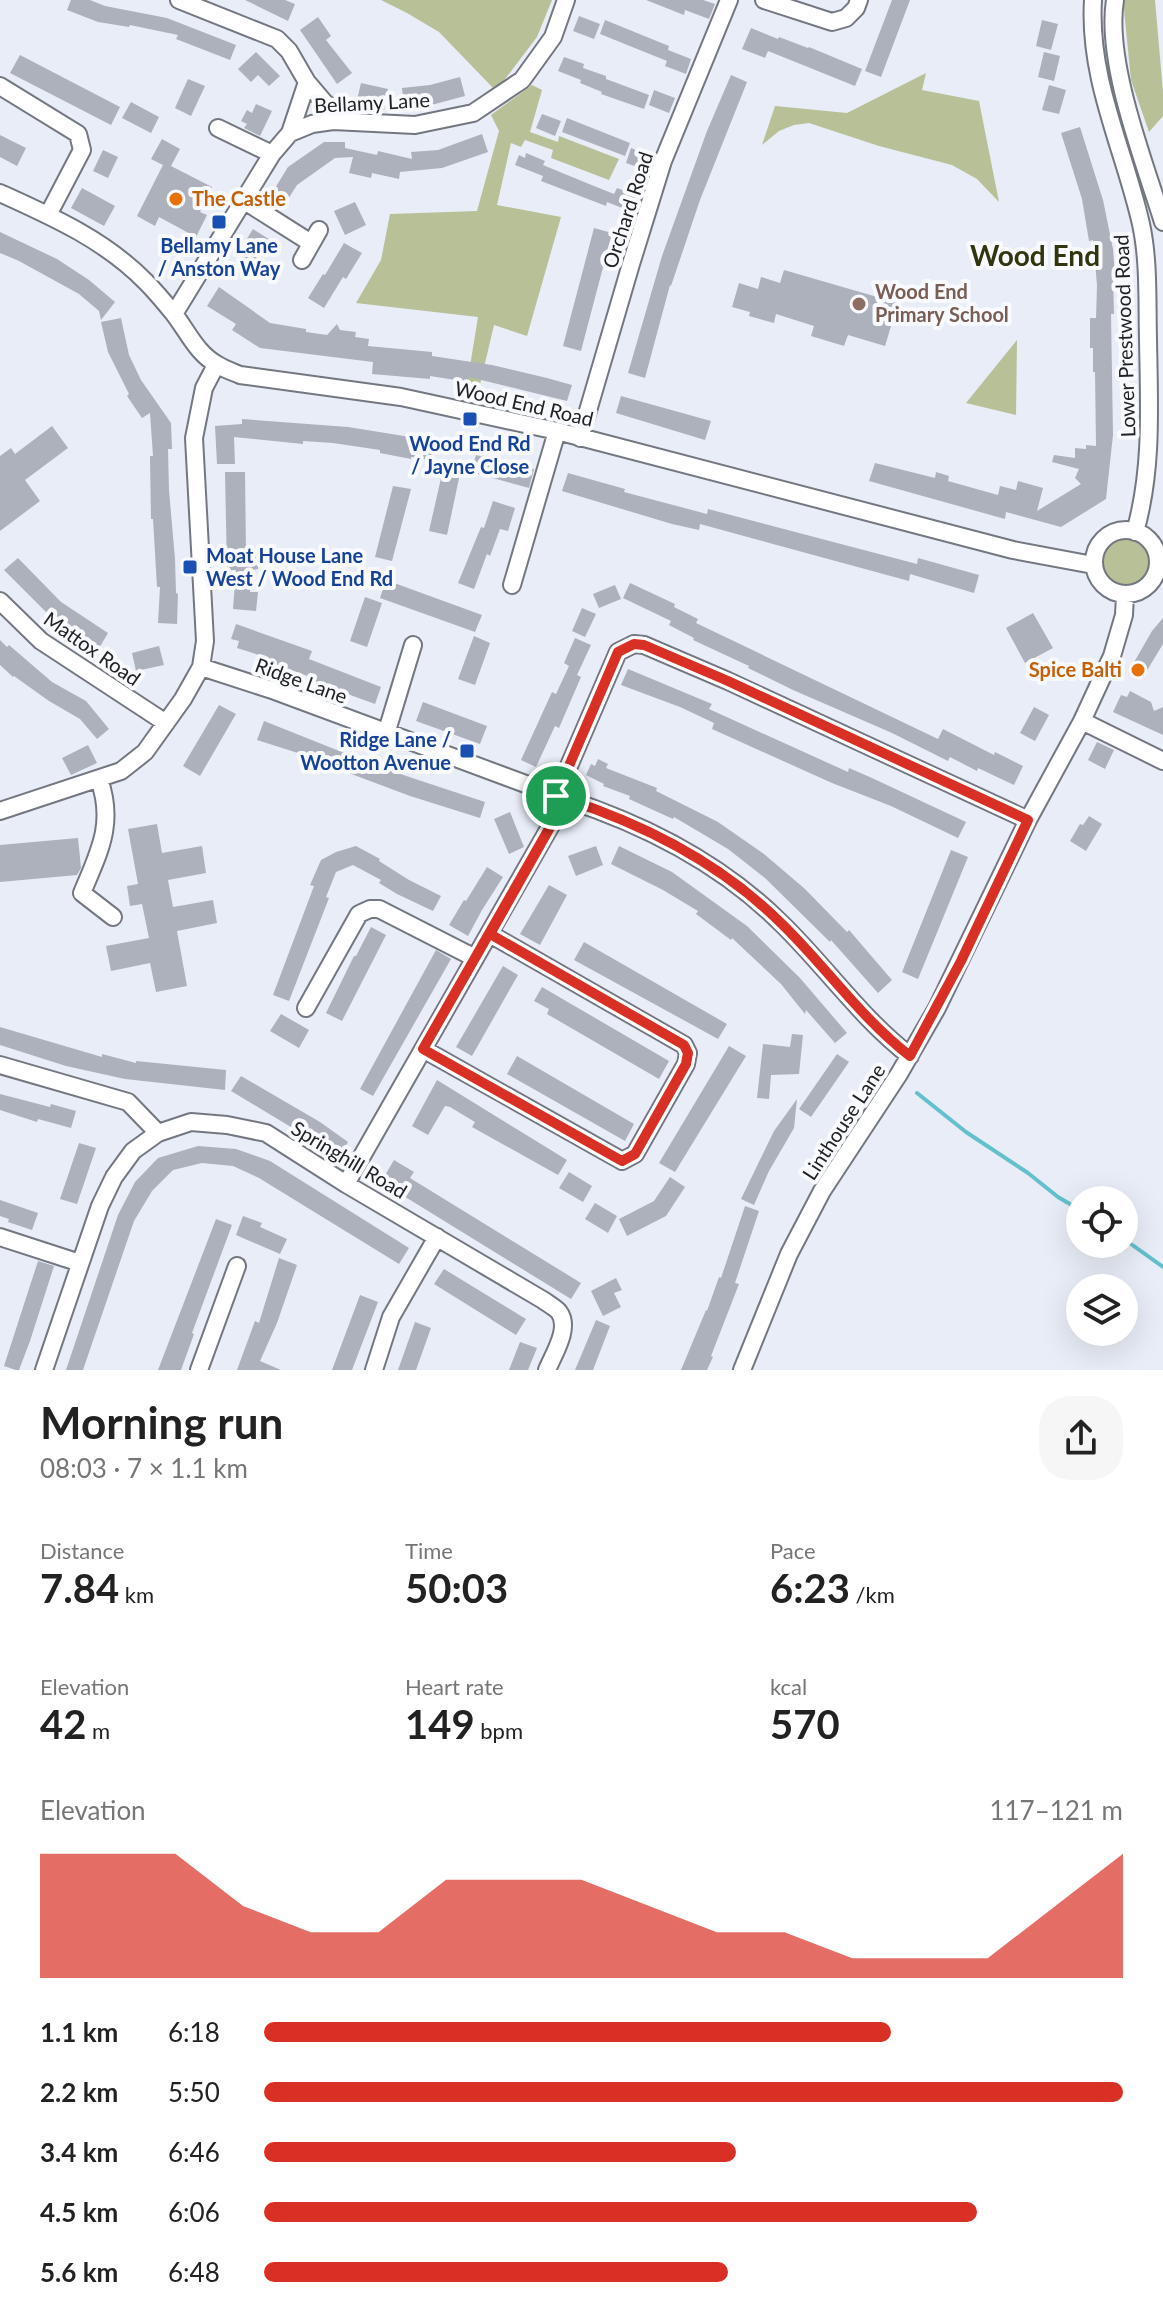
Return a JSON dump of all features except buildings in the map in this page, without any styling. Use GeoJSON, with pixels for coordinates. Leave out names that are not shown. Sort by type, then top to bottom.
{"type":"FeatureCollection","features":[{"type":"Feature","properties":{"kind":"street"},"geometry":{"type":"LineString","coordinates":[[179,0],[277,39],[289,51],[307,82],[347,122]]}},
{"type":"Feature","properties":{"kind":"street","name":"Bellamy Lane"},"geometry":{"type":"LineString","coordinates":[[174,314],[272,154],[290,133],[312,124],[415,125],[473,113],[522,80],[553,37],[566,0]]}},
{"type":"Feature","properties":{"kind":"street","name":"Orchard Road"},"geometry":{"type":"LineString","coordinates":[[580,438],[663,161],[729,0]]}},
{"type":"Feature","properties":{"kind":"street"},"geometry":{"type":"LineString","coordinates":[[764,0],[832,22],[846,18],[859,0]]}},
{"type":"Feature","properties":{"kind":"street","name":"Lower Prestwood Road"},"geometry":{"type":"LineString","coordinates":[[1093,0],[1092,35],[1096,66],[1142,228],[1146,260],[1150,413],[1145,489],[1135,532]]}},
{"type":"Feature","properties":{"kind":"street"},"geometry":{"type":"LineString","coordinates":[[1115,0],[1112,18],[1122,87],[1163,222],[1142,228]]}},
{"type":"Feature","properties":{"kind":"street"},"geometry":{"type":"LineString","coordinates":[[290,133],[307,82]]}},
{"type":"Feature","properties":{"kind":"street"},"geometry":{"type":"LineString","coordinates":[[0,86],[78,134],[82,150],[48,215]]}},
{"type":"Feature","properties":{"kind":"street"},"geometry":{"type":"LineString","coordinates":[[218,128],[272,154]]}},
{"type":"Feature","properties":{"kind":"street","name":"Wood End Road"},"geometry":{"type":"LineString","coordinates":[[0,193],[94,239],[147,283],[174,314],[198,349],[216,365],[240,375],[401,397],[557,431],[1013,550],[1093,565]]}},
{"type":"Feature","properties":{"kind":"street"},"geometry":{"type":"LineString","coordinates":[[243,200],[315,237],[302,260]]}},
{"type":"Feature","properties":{"kind":"street"},"geometry":{"type":"LineString","coordinates":[[0,811],[121,771],[145,752],[183,699],[201,667],[205,641],[194,438],[204,388],[216,365]]}},
{"type":"Feature","properties":{"kind":"street"},"geometry":{"type":"LineString","coordinates":[[512,585],[557,431]]}},
{"type":"Feature","properties":{"kind":"street"},"geometry":{"type":"LineString","coordinates":[[1122,530],[1148,539],[1153,545],[1160,571],[1142,590],[1125,595],[1106,588],[1093,565],[1095,553],[1105,538],[1122,530]]}},
{"type":"Feature","properties":{"kind":"street","name":"Linthouse Lane"},"geometry":{"type":"LineString","coordinates":[[742,1370],[789,1254],[822,1191],[910,1056],[961,961],[1028,820],[1082,721],[1112,656],[1124,615],[1125,595]]}},
{"type":"Feature","properties":{"kind":"street","name":"Mattox Road"},"geometry":{"type":"LineString","coordinates":[[0,601],[41,641],[166,723]]}},
{"type":"Feature","properties":{"kind":"street"},"geometry":{"type":"LineString","coordinates":[[346,1184],[490,934],[561,798],[618,652],[634,644],[644,645],[1028,820]]}},
{"type":"Feature","properties":{"kind":"street"},"geometry":{"type":"LineString","coordinates":[[386,734],[413,645]]}},
{"type":"Feature","properties":{"kind":"street","name":"Ridge Lane"},"geometry":{"type":"LineString","coordinates":[[201,667],[610,813],[691,853],[734,883],[781,923],[886,1038],[910,1056]]}},
{"type":"Feature","properties":{"kind":"street"},"geometry":{"type":"LineString","coordinates":[[1082,721],[1163,761]]}},
{"type":"Feature","properties":{"kind":"street"},"geometry":{"type":"LineString","coordinates":[[99,779],[106,801],[104,842],[82,893],[113,917]]}},
{"type":"Feature","properties":{"kind":"street"},"geometry":{"type":"LineString","coordinates":[[306,1008],[359,914],[370,909],[379,909],[475,958]]}},
{"type":"Feature","properties":{"kind":"street"},"geometry":{"type":"LineString","coordinates":[[423,1049],[622,1161],[635,1154],[686,1064],[688,1053],[684,1045],[490,934]]}},
{"type":"Feature","properties":{"kind":"street"},"geometry":{"type":"LineString","coordinates":[[0,1065],[128,1102],[158,1133]]}},
{"type":"Feature","properties":{"kind":"street","name":"Springhill Road"},"geometry":{"type":"LineString","coordinates":[[44,1370],[100,1206],[114,1177],[133,1151],[158,1133],[191,1122],[266,1133],[559,1312],[563,1323],[562,1333],[547,1370]]}},
{"type":"Feature","properties":{"kind":"street"},"geometry":{"type":"LineString","coordinates":[[0,1237],[80,1263]]}},
{"type":"Feature","properties":{"kind":"street"},"geometry":{"type":"LineString","coordinates":[[374,1370],[391,1317],[437,1237]]}},
{"type":"Feature","properties":{"kind":"street"},"geometry":{"type":"LineString","coordinates":[[199,1370],[237,1266]]}},
{"type":"Feature","properties":{"kind":"green space"},"geometry":{"type":"Polygon","coordinates":[[[381,0],[552,0],[537,37],[496,91],[439,32],[381,0]]]}},
{"type":"Feature","properties":{"kind":"green space"},"geometry":{"type":"Polygon","coordinates":[[[1123,0],[1155,0],[1163,116],[1149,132],[1131,80],[1123,0]]]}},
{"type":"Feature","properties":{"kind":"green space"},"geometry":{"type":"Polygon","coordinates":[[[926,73],[922,90],[979,101],[999,202],[977,179],[952,165],[809,123],[779,131],[762,145],[775,106],[847,113],[926,73]]]}},
{"type":"Feature","properties":{"kind":"green space"},"geometry":{"type":"Polygon","coordinates":[[[532,85],[542,90],[530,132],[558,142],[559,136],[619,159],[609,180],[551,158],[553,150],[525,140],[521,147],[511,143],[497,205],[561,217],[527,336],[494,325],[478,393],[466,391],[478,317],[356,303],[381,260],[390,214],[477,211],[499,131],[491,115],[532,85]]]}},
{"type":"Feature","properties":{"kind":"green space"},"geometry":{"type":"Polygon","coordinates":[[[1017,340],[1016,415],[966,403],[1017,340]]]}},
{"type":"Feature","properties":{"kind":"green space"},"geometry":{"type":"Polygon","coordinates":[[[1126,538],[1143,546],[1151,563],[1143,580],[1126,588],[1109,580],[1101,563],[1109,546],[1126,538]]]}},
{"type":"Feature","properties":{"kind":"waterway"},"geometry":{"type":"LineString","coordinates":[[917,1093],[966,1132],[1066,1202]]}},
{"type":"Feature","properties":{"kind":"waterway"},"geometry":{"type":"LineString","coordinates":[[1138,1249],[1163,1267]]}},
{"type":"Feature","properties":{"kind":"place","name":"The Castle"},"geometry":{"type":"Point","coordinates":[176,199]}},
{"type":"Feature","properties":{"kind":"place","name":"Bellamy Lane / Anston Way"},"geometry":{"type":"Point","coordinates":[219,222]}},
{"type":"Feature","properties":{"kind":"place","name":"Wood End Primary School"},"geometry":{"type":"Point","coordinates":[859,304]}},
{"type":"Feature","properties":{"kind":"place","name":"Wood End Rd / Jayne Close"},"geometry":{"type":"Point","coordinates":[470,419]}},
{"type":"Feature","properties":{"kind":"place","name":"Moat House Lane West / Wood End Rd"},"geometry":{"type":"Point","coordinates":[190,567]}},
{"type":"Feature","properties":{"kind":"place","name":"Spice Balti"},"geometry":{"type":"Point","coordinates":[1138,670]}},
{"type":"Feature","properties":{"kind":"place","name":"Ridge Lane / Wootton Avenue"},"geometry":{"type":"Point","coordinates":[467,751]}},
{"type":"Feature","properties":{"kind":"district","name":"Wood End"},"geometry":{"type":"Point","coordinates":[1035,256]}},
{"type":"Feature","properties":{"kind":"route"},"geometry":{"type":"LineString","coordinates":[[556,796],[566,799],[423,1049],[622,1161],[635,1154],[686,1064],[688,1053],[684,1045],[490,934],[566,799],[610,813],[657,836],[691,853],[734,883],[781,923],[886,1038],[910,1056],[961,961],[1028,820],[728,681],[644,645],[634,644],[618,652],[556,796]]}}]}
